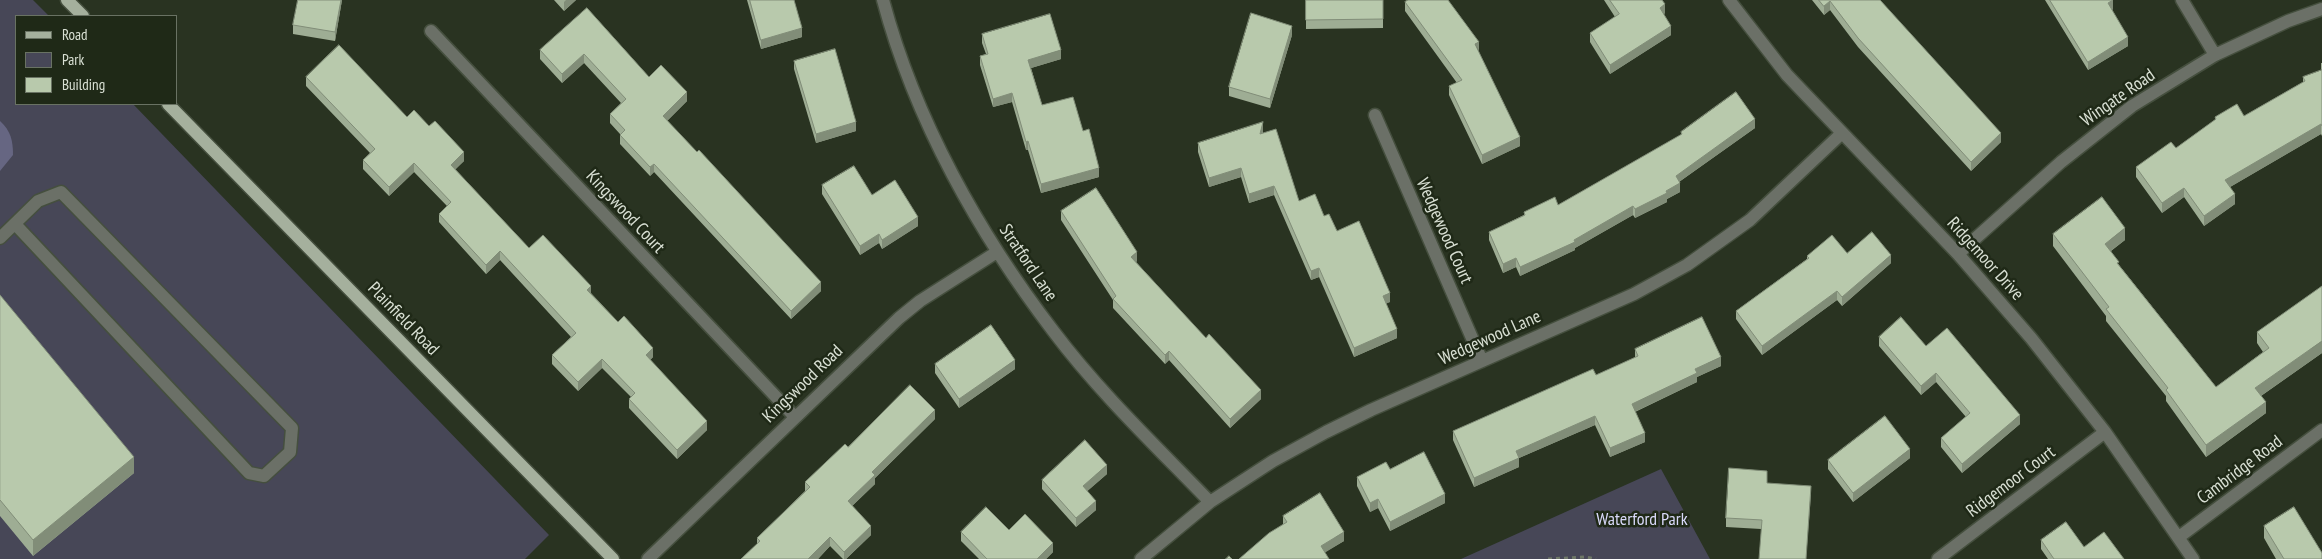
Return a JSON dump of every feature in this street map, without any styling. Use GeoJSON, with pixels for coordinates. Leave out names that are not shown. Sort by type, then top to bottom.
{"type":"FeatureCollection","features":[{"type":"Feature","properties":{"kind":"main road"},"geometry":{"type":"LineString","coordinates":[[67,0],[82,15]]}},
{"type":"Feature","properties":{"kind":"main road","name":"Plainfield Road"},"geometry":{"type":"LineString","coordinates":[[169,105],[613,559]]}},
{"type":"Feature","properties":{"kind":"street","name":"Stratford Lane"},"geometry":{"type":"LineString","coordinates":[[883,0],[891,29],[917,98],[950,168],[997,252],[1054,332],[1086,372],[1210,502]]}},
{"type":"Feature","properties":{"kind":"street","name":"Ridgemoor Drive"},"geometry":{"type":"LineString","coordinates":[[1729,0],[1787,75],[1958,254],[2031,338],[2105,432],[2193,559]]}},
{"type":"Feature","properties":{"kind":"street"},"geometry":{"type":"LineString","coordinates":[[2182,0],[2215,54]]}},
{"type":"Feature","properties":{"kind":"street","name":"Wingate Road"},"geometry":{"type":"LineString","coordinates":[[1958,254],[2093,136],[2132,106],[2215,54],[2288,21],[2322,9]]}},
{"type":"Feature","properties":{"kind":"street","name":"Kingswood Court"},"geometry":{"type":"LineString","coordinates":[[431,31],[794,417]]}},
{"type":"Feature","properties":{"kind":"street","name":"Wedgewood Court"},"geometry":{"type":"LineString","coordinates":[[1374,115],[1482,361]]}},
{"type":"Feature","properties":{"kind":"street","name":"Wedgewood Lane"},"geometry":{"type":"LineString","coordinates":[[1140,559],[1210,502],[1274,461],[1326,432],[1634,294],[1688,265],[1750,220],[1842,133]]}},
{"type":"Feature","properties":{"kind":"street"},"geometry":{"type":"LineString","coordinates":[[0,238],[38,201],[61,192],[292,428],[290,452],[264,476],[249,473],[15,224]]}},
{"type":"Feature","properties":{"kind":"street","name":"Kingswood Road"},"geometry":{"type":"LineString","coordinates":[[648,559],[899,318],[997,252]]}},
{"type":"Feature","properties":{"kind":"street","name":"Cambridge Road"},"geometry":{"type":"LineString","coordinates":[[2179,537],[2322,430]]}},
{"type":"Feature","properties":{"kind":"street","name":"Ridgemoor Court"},"geometry":{"type":"LineString","coordinates":[[1938,559],[2105,432]]}},
{"type":"Feature","properties":{"kind":"path"},"geometry":{"type":"LineString","coordinates":[[1548,559],[1586,557],[1596,559]]}},
{"type":"Feature","properties":{"kind":"green space"},"geometry":{"type":"Polygon","coordinates":[[[0,0],[33,0],[48,15],[15,15],[15,105],[134,105],[549,535],[525,559],[0,559],[0,0]]]}},
{"type":"Feature","properties":{"kind":"green space","name":"Waterford Park"},"geometry":{"type":"Polygon","coordinates":[[[1661,469],[1710,559],[1461,559],[1661,469]]]}},
{"type":"Feature","properties":{"kind":"shaded area"},"geometry":{"type":"Polygon","coordinates":[[[0,121],[11,136],[13,155],[0,171],[0,121]]]}},
{"type":"Feature","properties":{"kind":"building"},"geometry":{"type":"Polygon","coordinates":[[[298,0],[341,0],[335,32],[293,25],[298,0]]]}},
{"type":"Feature","properties":{"kind":"building"},"geometry":{"type":"Polygon","coordinates":[[[750,0],[794,0],[802,28],[761,40],[750,0]]]}},
{"type":"Feature","properties":{"kind":"building"},"geometry":{"type":"Polygon","coordinates":[[[1306,0],[1383,0],[1383,19],[1306,20],[1306,0]]]}},
{"type":"Feature","properties":{"kind":"building"},"geometry":{"type":"Polygon","coordinates":[[[1408,0],[1448,0],[1479,42],[1475,44],[1520,137],[1482,155],[1449,86],[1462,80],[1405,2],[1408,0]]]}},
{"type":"Feature","properties":{"kind":"building"},"geometry":{"type":"Polygon","coordinates":[[[1610,0],[1662,0],[1665,4],[1660,8],[1671,26],[1610,65],[1590,33],[1619,14],[1610,0]]]}},
{"type":"Feature","properties":{"kind":"building"},"geometry":{"type":"Polygon","coordinates":[[[1819,0],[1880,0],[2001,133],[1971,162],[1858,38],[1830,1],[1824,6],[1819,0]]]}},
{"type":"Feature","properties":{"kind":"building"},"geometry":{"type":"Polygon","coordinates":[[[2050,0],[2113,0],[2108,3],[2128,37],[2088,62],[2050,0]]]}},
{"type":"Feature","properties":{"kind":"building"},"geometry":{"type":"Polygon","coordinates":[[[587,8],[649,77],[661,65],[687,92],[663,116],[697,152],[699,150],[821,282],[791,311],[654,164],[650,167],[620,135],[625,130],[610,114],[626,99],[584,54],[562,74],[540,50],[587,8]]]}},
{"type":"Feature","properties":{"kind":"building"},"geometry":{"type":"Polygon","coordinates":[[[1251,13],[1292,26],[1270,99],[1229,87],[1251,13]]]}},
{"type":"Feature","properties":{"kind":"building"},"geometry":{"type":"Polygon","coordinates":[[[1050,14],[1061,50],[1028,60],[1042,105],[1073,97],[1083,131],[1089,129],[1099,168],[1041,184],[1028,141],[1026,142],[1012,93],[993,99],[980,56],[988,54],[982,34],[1050,14]]]}},
{"type":"Feature","properties":{"kind":"building"},"geometry":{"type":"Polygon","coordinates":[[[339,45],[407,117],[414,110],[429,126],[435,121],[464,152],[451,165],[529,248],[543,235],[591,286],[587,290],[618,322],[624,316],[653,348],[646,355],[707,421],[677,450],[629,399],[635,393],[602,359],[578,382],[552,355],[576,333],[500,251],[486,265],[439,214],[451,202],[414,163],[389,187],[363,160],[375,149],[306,77],[339,45]]]}},
{"type":"Feature","properties":{"kind":"building"},"geometry":{"type":"Polygon","coordinates":[[[835,49],[856,122],[816,134],[794,61],[835,49]]]}},
{"type":"Feature","properties":{"kind":"building"},"geometry":{"type":"Polygon","coordinates":[[[2322,70],[2322,126],[2321,124],[2225,180],[2235,194],[2204,216],[2184,188],[2162,203],[2136,167],[2171,142],[2176,148],[2216,119],[2215,117],[2237,104],[2244,116],[2305,81],[2303,77],[2322,70]]]}},
{"type":"Feature","properties":{"kind":"building"},"geometry":{"type":"Polygon","coordinates":[[[1736,92],[1755,119],[1676,176],[1680,183],[1666,191],[1667,193],[1635,209],[1633,206],[1574,240],[1575,242],[1520,267],[1516,258],[1503,264],[1489,232],[1525,215],[1524,212],[1555,197],[1558,205],[1682,134],[1681,132],[1736,92]]]}},
{"type":"Feature","properties":{"kind":"building"},"geometry":{"type":"Polygon","coordinates":[[[1263,122],[1260,134],[1276,129],[1299,201],[1315,194],[1324,216],[1329,214],[1337,231],[1359,221],[1390,293],[1383,296],[1397,329],[1354,348],[1319,268],[1311,271],[1274,186],[1249,194],[1241,168],[1209,178],[1198,143],[1263,122]]]}},
{"type":"Feature","properties":{"kind":"building"},"geometry":{"type":"Polygon","coordinates":[[[854,166],[872,195],[895,180],[918,217],[882,240],[879,234],[860,246],[822,185],[854,166]]]}},
{"type":"Feature","properties":{"kind":"building"},"geometry":{"type":"Polygon","coordinates":[[[1096,188],[1137,252],[1131,257],[1206,338],[1209,334],[1261,390],[1230,419],[1169,351],[1165,355],[1113,299],[1116,296],[1061,211],[1096,188]]]}},
{"type":"Feature","properties":{"kind":"building"},"geometry":{"type":"Polygon","coordinates":[[[2102,197],[2125,228],[2105,244],[2119,262],[2117,263],[2216,387],[2269,348],[2257,332],[2322,286],[2322,341],[2255,388],[2266,402],[2206,445],[2166,390],[2168,388],[2106,309],[2109,307],[2053,234],[2102,197]]]}},
{"type":"Feature","properties":{"kind":"building"},"geometry":{"type":"Polygon","coordinates":[[[1872,232],[1891,255],[1842,297],[1837,291],[1762,346],[1736,311],[1809,258],[1807,256],[1832,235],[1847,253],[1872,232]]]}},
{"type":"Feature","properties":{"kind":"building"},"geometry":{"type":"Polygon","coordinates":[[[0,295],[134,457],[33,540],[0,500],[0,295]]]}},
{"type":"Feature","properties":{"kind":"building"},"geometry":{"type":"Polygon","coordinates":[[[1702,317],[1721,357],[1695,369],[1697,373],[1632,404],[1645,433],[1610,448],[1595,416],[1516,451],[1519,458],[1474,478],[1453,431],[1593,369],[1596,375],[1638,356],[1635,349],[1702,317]]]}},
{"type":"Feature","properties":{"kind":"building"},"geometry":{"type":"Polygon","coordinates":[[[1901,317],[1926,346],[1947,328],[2020,415],[1962,464],[1941,438],[1970,413],[1936,373],[1921,386],[1879,337],[1901,317]]]}},
{"type":"Feature","properties":{"kind":"building"},"geometry":{"type":"Polygon","coordinates":[[[991,325],[1015,360],[959,399],[935,364],[991,325]]]}},
{"type":"Feature","properties":{"kind":"building"},"geometry":{"type":"Polygon","coordinates":[[[910,385],[935,410],[872,472],[875,475],[848,501],[871,526],[844,552],[830,537],[808,559],[741,559],[760,541],[757,538],[810,487],[805,482],[845,444],[848,447],[910,385]]]}},
{"type":"Feature","properties":{"kind":"building"},"geometry":{"type":"Polygon","coordinates":[[[1885,416],[1910,449],[1853,493],[1828,460],[1885,416]]]}},
{"type":"Feature","properties":{"kind":"building"},"geometry":{"type":"Polygon","coordinates":[[[1085,440],[1107,465],[1083,486],[1096,501],[1076,518],[1042,480],[1085,440]]]}},
{"type":"Feature","properties":{"kind":"building"},"geometry":{"type":"Polygon","coordinates":[[[1424,452],[1445,494],[1390,522],[1378,499],[1370,503],[1357,477],[1386,462],[1390,469],[1424,452]]]}},
{"type":"Feature","properties":{"kind":"building"},"geometry":{"type":"Polygon","coordinates":[[[1729,468],[1767,471],[1767,483],[1811,486],[1806,559],[1759,559],[1762,520],[1726,518],[1729,468]]]}},
{"type":"Feature","properties":{"kind":"building"},"geometry":{"type":"Polygon","coordinates":[[[1320,493],[1344,532],[1321,546],[1329,559],[1239,559],[1269,533],[1287,522],[1283,516],[1320,493]]]}},
{"type":"Feature","properties":{"kind":"building"},"geometry":{"type":"Polygon","coordinates":[[[986,507],[1009,530],[1025,514],[1053,543],[1037,559],[987,559],[961,532],[986,507]]]}},
{"type":"Feature","properties":{"kind":"building"},"geometry":{"type":"Polygon","coordinates":[[[2294,507],[2322,553],[2322,559],[2284,559],[2264,526],[2294,507]]]}},
{"type":"Feature","properties":{"kind":"building"},"geometry":{"type":"Polygon","coordinates":[[[2066,522],[2084,547],[2104,532],[2124,559],[2054,559],[2041,540],[2066,522]]]}}]}
